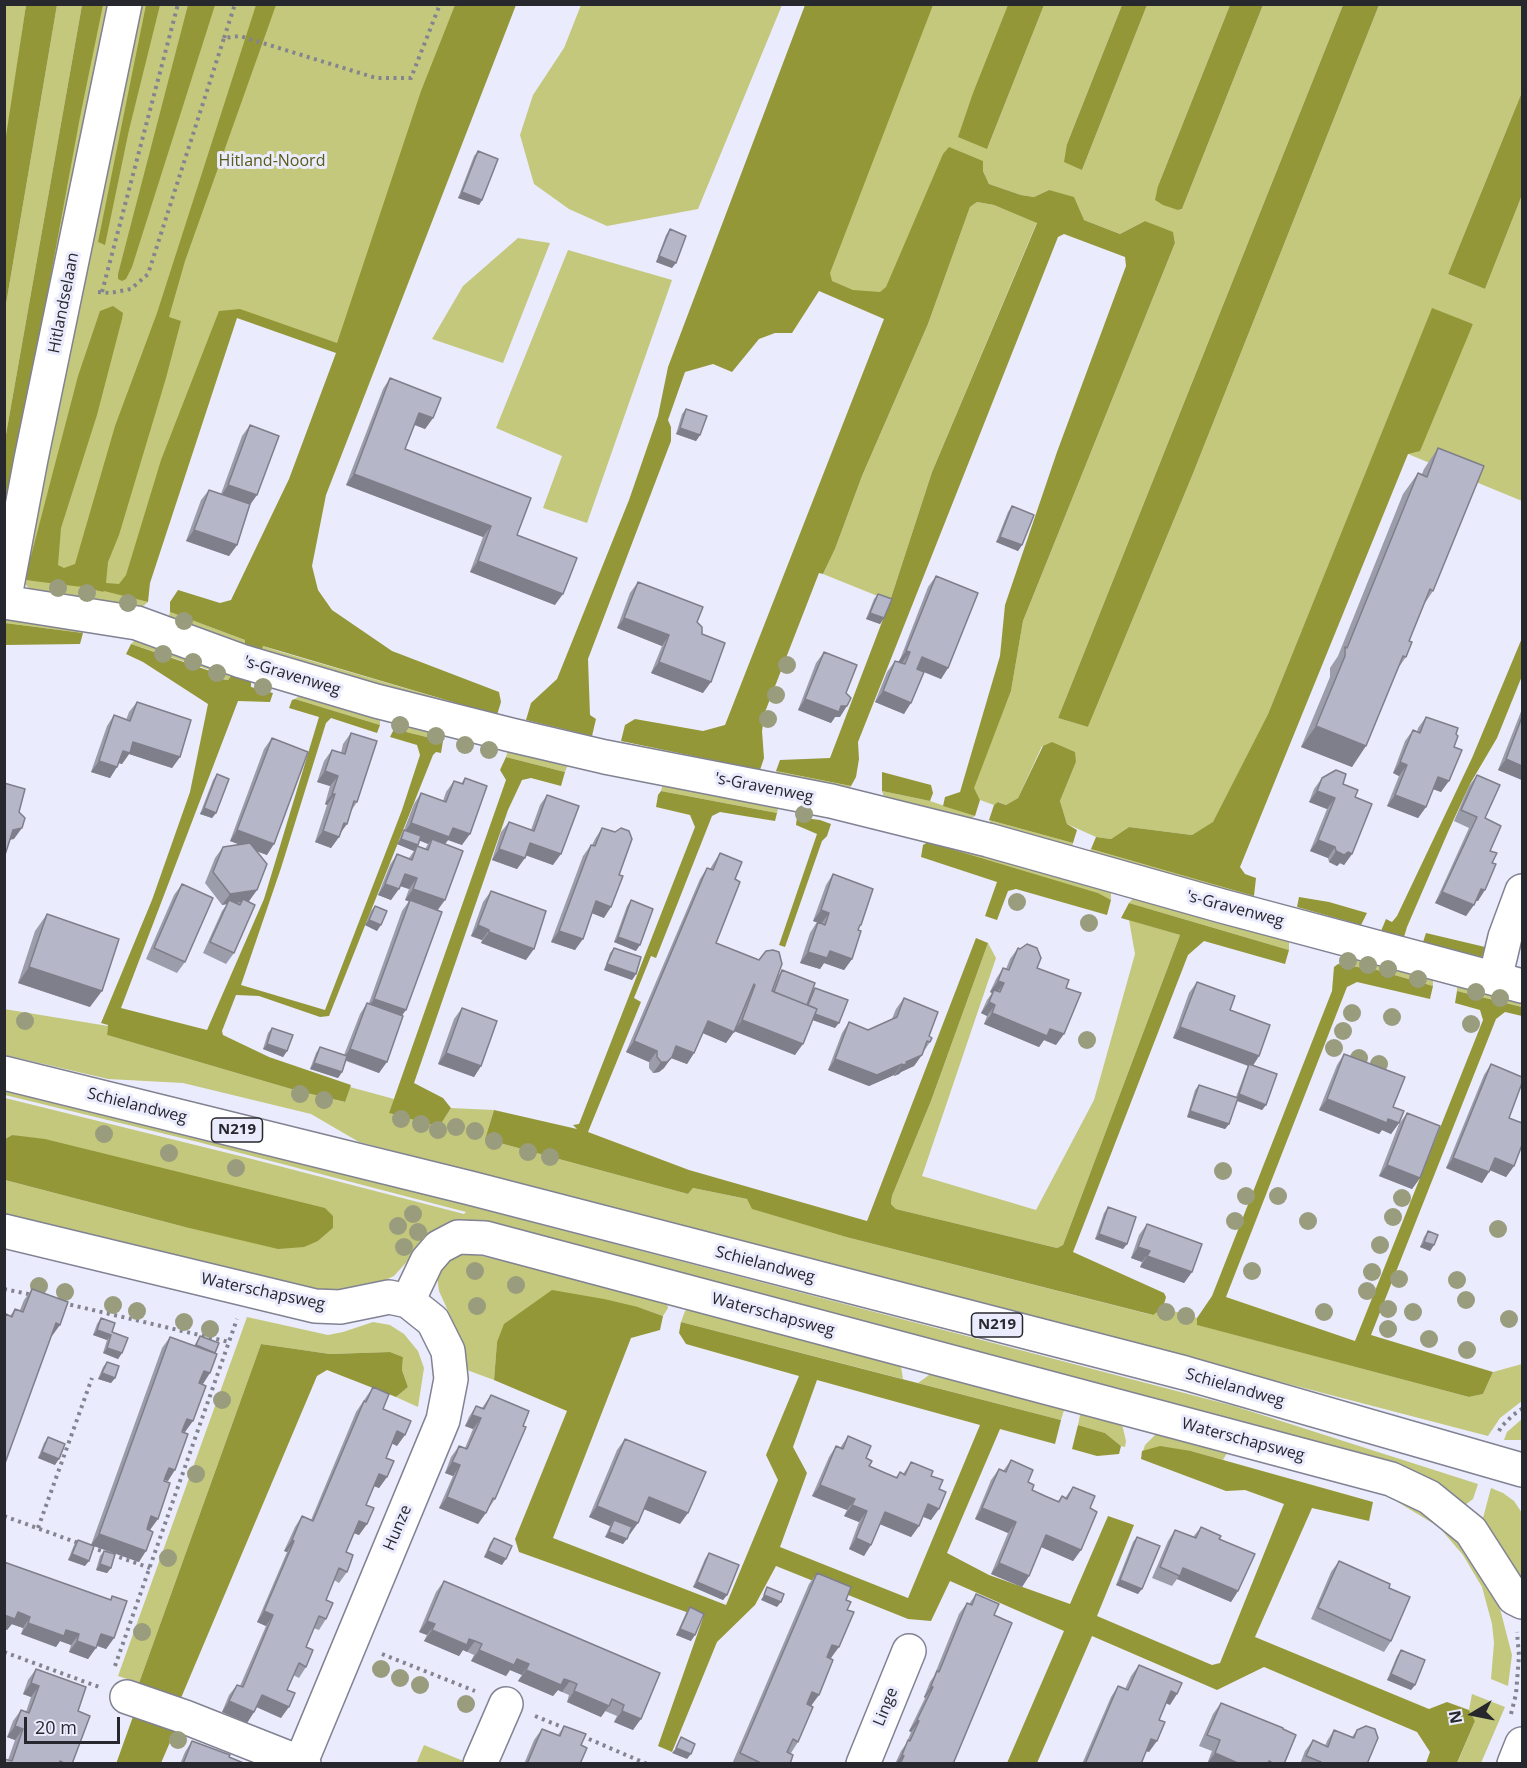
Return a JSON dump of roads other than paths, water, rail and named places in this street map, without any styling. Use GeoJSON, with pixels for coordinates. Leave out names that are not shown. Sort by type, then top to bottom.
{"type":"FeatureCollection","features":[{"type":"Feature","properties":{"kind":"street","name":"Hitlandselaan"},"geometry":{"type":"LineString","coordinates":[[8,584],[125,4]]}},
{"type":"Feature","properties":{"kind":"street","name":"'s-Gravenweg"},"geometry":{"type":"LineString","coordinates":[[8,584],[137,623],[246,663],[376,701],[605,757],[831,801],[988,840],[1233,909],[1509,982]]}},
{"type":"Feature","properties":{"kind":"street"},"geometry":{"type":"LineString","coordinates":[[1509,982],[1505,937],[1522,891]]}},
{"type":"Feature","properties":{"kind":"street","name":"Schielandweg"},"geometry":{"type":"LineString","coordinates":[[4,1073],[470,1188],[1174,1370],[1522,1470]]}},
{"type":"Feature","properties":{"kind":"street","name":"Waterschapsweg"},"geometry":{"type":"LineString","coordinates":[[4,1230],[315,1306],[340,1307],[389,1297],[408,1301],[427,1261],[439,1247],[458,1237],[485,1238],[1390,1479],[1429,1497],[1471,1531],[1518,1600]]}},
{"type":"Feature","properties":{"kind":"street","name":"Hunze"},"geometry":{"type":"LineString","coordinates":[[117,1693],[302,1763],[443,1420],[451,1379],[448,1351],[433,1321],[408,1301]]}},
{"type":"Feature","properties":{"kind":"street","name":"Linge"},"geometry":{"type":"LineString","coordinates":[[863,1764],[909,1651]]}},
{"type":"Feature","properties":{"kind":"street"},"geometry":{"type":"LineString","coordinates":[[480,1764],[506,1704]]}},
{"type":"Feature","properties":{"kind":"street"},"geometry":{"type":"LineString","coordinates":[[1514,1764],[1516,1730]]}},
{"type":"Feature","properties":{"kind":"park label","name":"Hitland-Noord"},"geometry":{"type":"Point","coordinates":[272,161]}}]}
